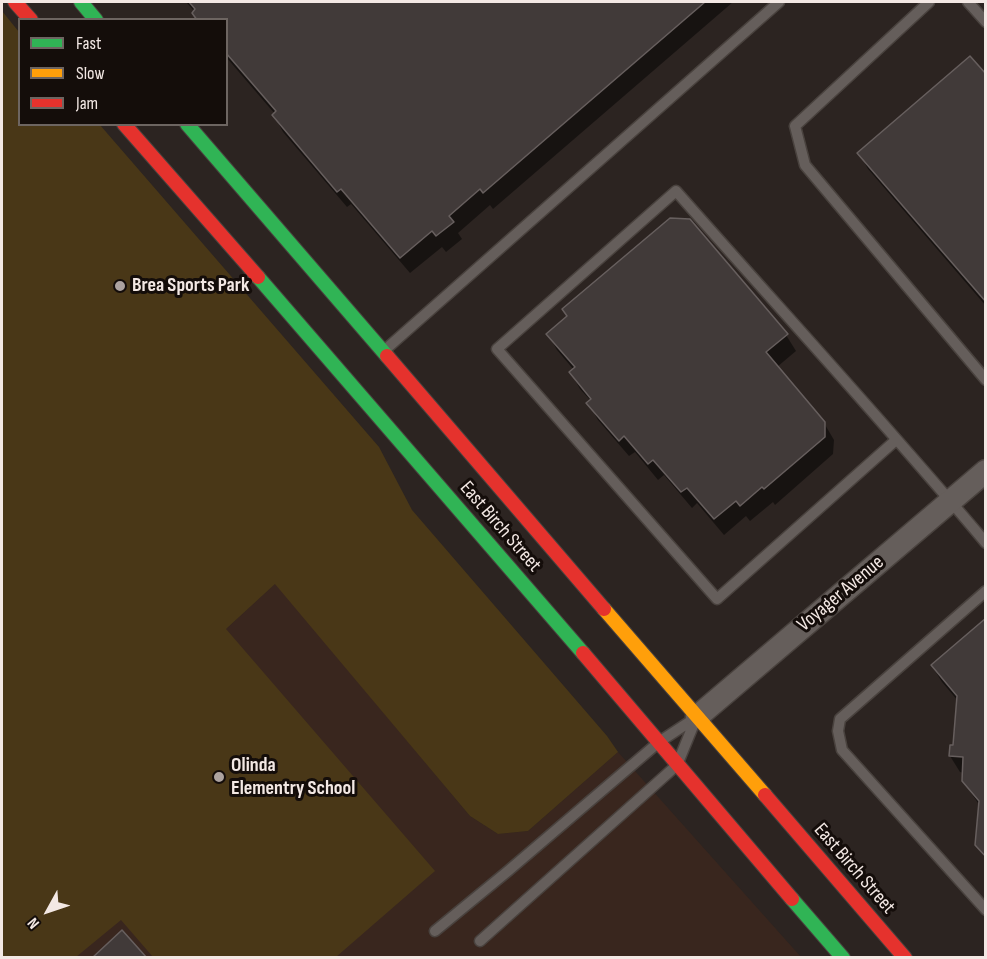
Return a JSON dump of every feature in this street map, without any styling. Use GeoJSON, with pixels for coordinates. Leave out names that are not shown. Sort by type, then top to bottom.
{"type":"FeatureCollection","features":[{"type":"Feature","properties":{"kind":"street"},"geometry":{"type":"LineString","coordinates":[[15,2],[29,18]]}},
{"type":"Feature","properties":{"kind":"street"},"geometry":{"type":"LineString","coordinates":[[81,2],[94,18]]}},
{"type":"Feature","properties":{"kind":"street","name":"East Birch Street"},"geometry":{"type":"LineString","coordinates":[[126,126],[350,381],[843,957]]}},
{"type":"Feature","properties":{"kind":"street","name":"East Birch Street"},"geometry":{"type":"LineString","coordinates":[[189,126],[905,957]]}},
{"type":"Feature","properties":{"kind":"street","name":"Voyager Avenue"},"geometry":{"type":"LineString","coordinates":[[697,717],[986,471]]}},
{"type":"Feature","properties":{"kind":"lane"},"geometry":{"type":"LineString","coordinates":[[383,352],[779,2]]}},
{"type":"Feature","properties":{"kind":"lane"},"geometry":{"type":"LineString","coordinates":[[929,2],[795,126],[805,165],[986,380]]}},
{"type":"Feature","properties":{"kind":"lane"},"geometry":{"type":"LineString","coordinates":[[968,2],[986,22]]}},
{"type":"Feature","properties":{"kind":"lane"},"geometry":{"type":"LineString","coordinates":[[896,440],[717,599],[497,349],[676,191],[951,501],[986,543]]}},
{"type":"Feature","properties":{"kind":"lane"},"geometry":{"type":"LineString","coordinates":[[986,591],[840,719],[838,731],[842,750],[986,910]]}},
{"type":"Feature","properties":{"kind":"lane","name":"Voyager Avenue"},"geometry":{"type":"LineString","coordinates":[[435,931],[508,872],[659,742],[697,717]]}},
{"type":"Feature","properties":{"kind":"lane","name":"Voyager Avenue"},"geometry":{"type":"LineString","coordinates":[[480,941],[677,765],[697,717]]}},
{"type":"Feature","properties":{"kind":"shaded area","name":"Brea Sports Park"},"geometry":{"type":"Polygon","coordinates":[[[2,11],[18,31],[18,126],[101,126],[379,447],[412,510],[607,736],[618,752],[528,831],[498,834],[470,816],[275,584],[226,629],[435,871],[336,957],[153,957],[121,920],[76,957],[2,957],[2,11]]]}},
{"type":"Feature","properties":{"kind":"shaded area","name":"Olinda Elementry School"},"geometry":{"type":"Polygon","coordinates":[[[276,583],[470,816],[498,834],[528,831],[618,752],[801,957],[2,958],[226,629],[276,583]]]}},
{"type":"Feature","properties":{"kind":"building"},"geometry":{"type":"Polygon","coordinates":[[[189,2],[705,2],[483,193],[480,189],[449,216],[454,222],[436,236],[432,231],[400,258],[341,189],[337,192],[272,115],[276,111],[228,55],[228,18],[196,18],[192,13],[195,9],[189,2]]]}},
{"type":"Feature","properties":{"kind":"building"},"geometry":{"type":"Polygon","coordinates":[[[970,56],[986,74],[986,302],[857,153],[970,56]]]}},
{"type":"Feature","properties":{"kind":"building"},"geometry":{"type":"Polygon","coordinates":[[[670,218],[690,219],[788,334],[766,352],[825,422],[825,437],[764,489],[762,487],[740,506],[736,501],[714,519],[687,488],[681,492],[653,460],[648,464],[624,436],[619,441],[586,403],[591,399],[569,372],[575,367],[546,334],[567,316],[562,309],[670,218]]]}},
{"type":"Feature","properties":{"kind":"building"},"geometry":{"type":"Polygon","coordinates":[[[986,618],[986,857],[975,845],[979,801],[962,781],[963,757],[949,756],[950,745],[953,745],[957,696],[931,665],[986,618]]]}},
{"type":"Feature","properties":{"kind":"building"},"geometry":{"type":"Polygon","coordinates":[[[122,930],[147,958],[92,958],[122,930]]]}},
{"type":"Feature","properties":{"kind":"traffic: fast"},"geometry":{"type":"LineString","coordinates":[[81,2],[94,18]]}},
{"type":"Feature","properties":{"kind":"traffic: fast"},"geometry":{"type":"LineString","coordinates":[[189,126],[387,356]]}},
{"type":"Feature","properties":{"kind":"traffic: fast"},"geometry":{"type":"LineString","coordinates":[[258,277],[583,653]]}},
{"type":"Feature","properties":{"kind":"traffic: fast"},"geometry":{"type":"LineString","coordinates":[[792,899],[843,958]]}},
{"type":"Feature","properties":{"kind":"traffic: slow"},"geometry":{"type":"LineString","coordinates":[[604,609],[765,795]]}},
{"type":"Feature","properties":{"kind":"traffic: jam"},"geometry":{"type":"LineString","coordinates":[[15,2],[29,18]]}},
{"type":"Feature","properties":{"kind":"traffic: jam"},"geometry":{"type":"LineString","coordinates":[[126,126],[258,277]]}},
{"type":"Feature","properties":{"kind":"traffic: jam"},"geometry":{"type":"LineString","coordinates":[[387,356],[604,609]]}},
{"type":"Feature","properties":{"kind":"traffic: jam"},"geometry":{"type":"LineString","coordinates":[[583,653],[792,899]]}},
{"type":"Feature","properties":{"kind":"traffic: jam"},"geometry":{"type":"LineString","coordinates":[[765,795],[905,958]]}},
{"type":"Feature","properties":{"kind":"place","name":"Brea Sports Park"},"geometry":{"type":"Point","coordinates":[120,286]}},
{"type":"Feature","properties":{"kind":"place","name":"Olinda Elementry School"},"geometry":{"type":"Point","coordinates":[219,777]}}]}
